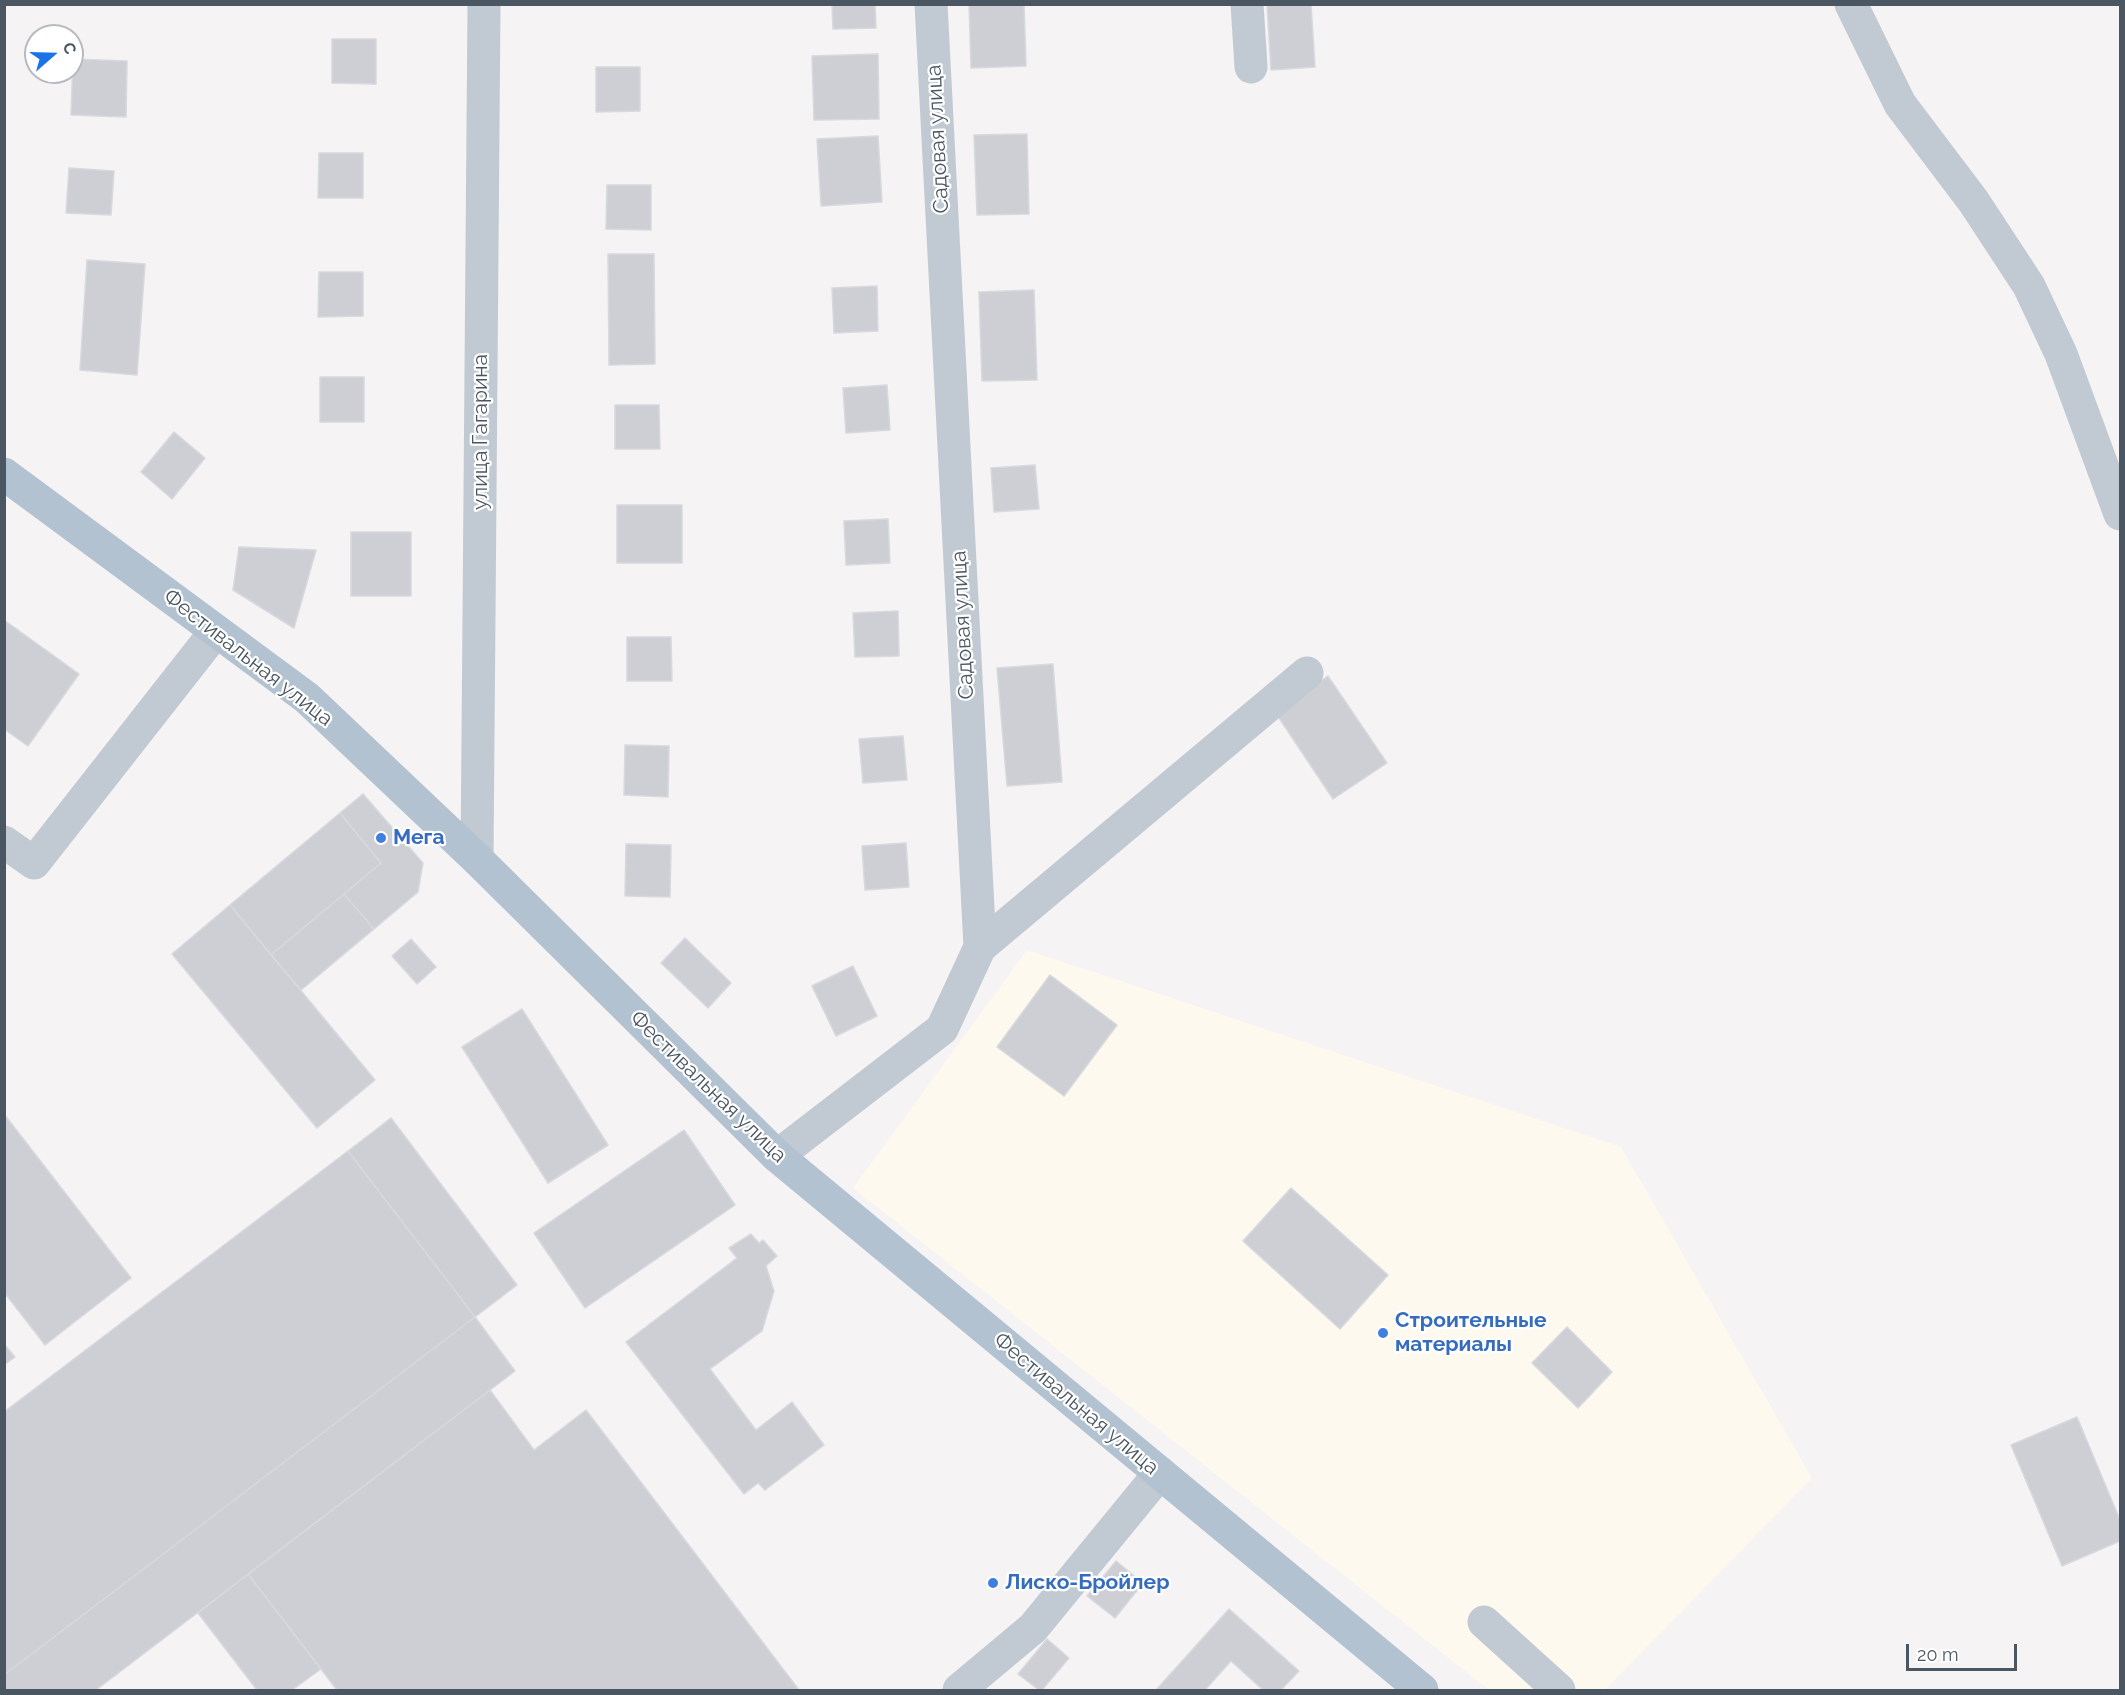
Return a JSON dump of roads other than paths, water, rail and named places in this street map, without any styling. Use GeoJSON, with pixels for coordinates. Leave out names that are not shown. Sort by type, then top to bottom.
{"type":"FeatureCollection","features":[{"type":"Feature","properties":{"kind":"main road","name":"Фестивальная улица"},"geometry":{"type":"LineString","coordinates":[[4,474],[307,698],[477,859],[777,1156],[1419,1689]]}},
{"type":"Feature","properties":{"kind":"street","name":"улица Гагарина"},"geometry":{"type":"LineString","coordinates":[[477,859],[484,4]]}},
{"type":"Feature","properties":{"kind":"street","name":"Садовая улица"},"geometry":{"type":"LineString","coordinates":[[777,1156],[942,1029],[980,947],[932,4]]}},
{"type":"Feature","properties":{"kind":"street"},"geometry":{"type":"LineString","coordinates":[[1247,4],[1251,67]]}},
{"type":"Feature","properties":{"kind":"street"},"geometry":{"type":"LineString","coordinates":[[1851,4],[1900,104],[1974,202],[2029,286],[2061,354],[2121,514]]}},
{"type":"Feature","properties":{"kind":"street"},"geometry":{"type":"LineString","coordinates":[[4,842],[34,863],[216,631]]}},
{"type":"Feature","properties":{"kind":"street"},"geometry":{"type":"LineString","coordinates":[[980,947],[1307,673]]}},
{"type":"Feature","properties":{"kind":"street"},"geometry":{"type":"LineString","coordinates":[[959,1690],[1033,1628],[1160,1473]]}},
{"type":"Feature","properties":{"kind":"street"},"geometry":{"type":"LineString","coordinates":[[1484,1622],[1559,1690]]}},
{"type":"Feature","properties":{"kind":"place","name":"Мега"},"geometry":{"type":"Point","coordinates":[381,838]}},
{"type":"Feature","properties":{"kind":"place","name":"Строительные материалы"},"geometry":{"type":"Point","coordinates":[1383,1333]}},
{"type":"Feature","properties":{"kind":"place","name":"Лиско-Бройлер"},"geometry":{"type":"Point","coordinates":[993,1583]}}]}
